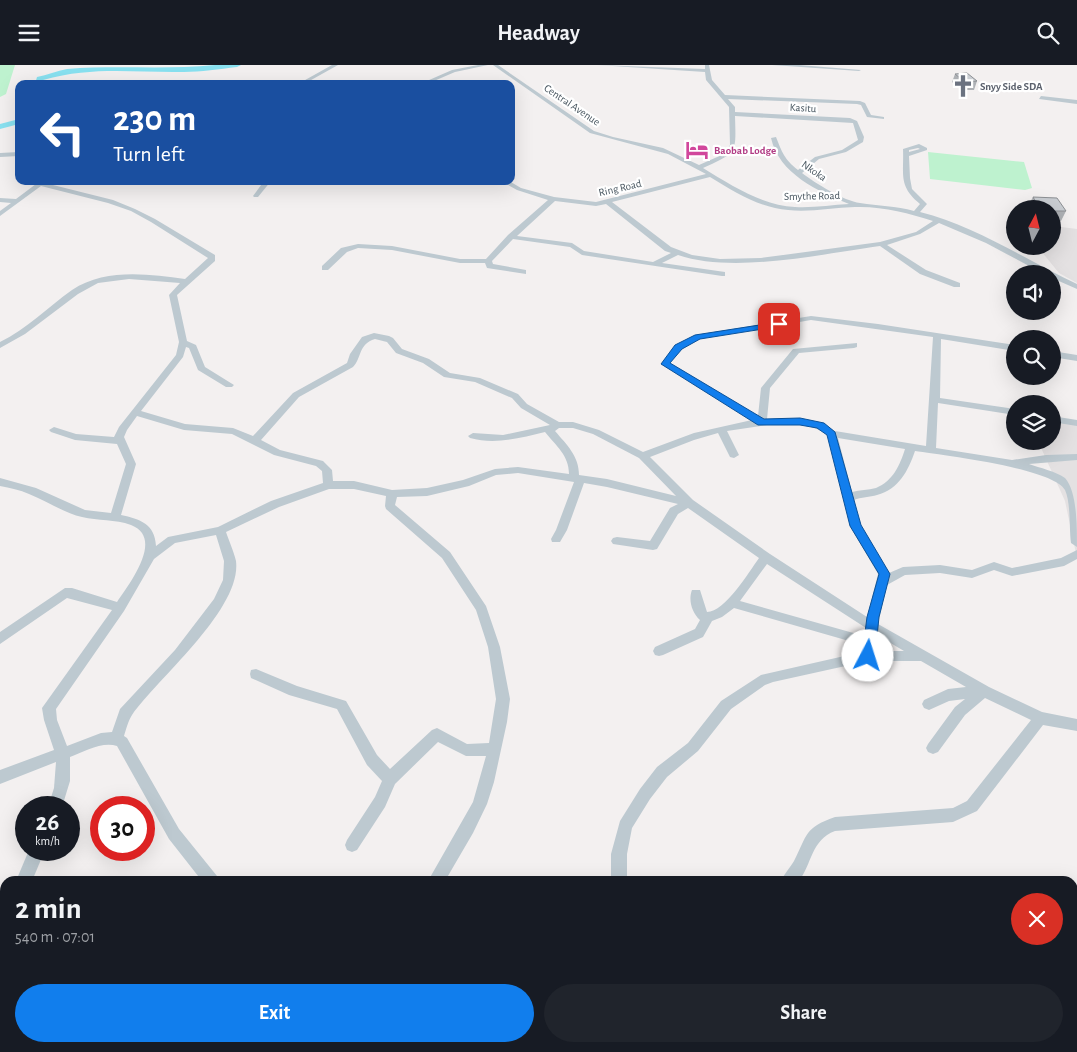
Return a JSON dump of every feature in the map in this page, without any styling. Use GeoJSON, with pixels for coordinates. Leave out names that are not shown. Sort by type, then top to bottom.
{"type":"FeatureCollection","features":[{"type":"Feature","properties":{"kind":"street"},"geometry":{"type":"LineString","coordinates":[[308,80],[336,65]]}},
{"type":"Feature","properties":{"kind":"street"},"geometry":{"type":"LineString","coordinates":[[432,80],[454,71],[486,65]]}},
{"type":"Feature","properties":{"kind":"street","name":"Central Avenue"},"geometry":{"type":"LineString","coordinates":[[495,65],[592,132],[612,139],[665,151],[700,167]]}},
{"type":"Feature","properties":{"kind":"street"},"geometry":{"type":"LineString","coordinates":[[599,65],[707,68],[709,80],[732,107],[733,145],[730,152],[721,159],[700,167]]}},
{"type":"Feature","properties":{"kind":"street"},"geometry":{"type":"LineString","coordinates":[[774,65],[858,69]]}},
{"type":"Feature","properties":{"kind":"street"},"geometry":{"type":"LineString","coordinates":[[723,97],[858,102],[863,104],[869,116],[882,118]]}},
{"type":"Feature","properties":{"kind":"street"},"geometry":{"type":"LineString","coordinates":[[1041,98],[1077,102]]}},
{"type":"Feature","properties":{"kind":"street"},"geometry":{"type":"LineString","coordinates":[[1047,105],[1070,108]]}},
{"type":"Feature","properties":{"kind":"street","name":"Kasitu"},"geometry":{"type":"LineString","coordinates":[[732,114],[850,120],[855,122],[861,141],[848,150],[817,158],[798,173]]}},
{"type":"Feature","properties":{"kind":"street","name":"Nkoka"},"geometry":{"type":"LineString","coordinates":[[774,138],[774,147],[777,154],[798,173],[826,191],[859,205]]}},
{"type":"Feature","properties":{"kind":"street"},"geometry":{"type":"LineString","coordinates":[[0,155],[15,154]]}},
{"type":"Feature","properties":{"kind":"street"},"geometry":{"type":"LineString","coordinates":[[907,155],[907,179],[910,189],[914,196],[924,205],[915,214]]}},
{"type":"Feature","properties":{"kind":"street","name":"Smythe Road"},"geometry":{"type":"LineString","coordinates":[[700,167],[741,194],[759,202],[780,208],[813,209],[859,205],[886,207],[938,221],[973,234],[1033,265]]}},
{"type":"Feature","properties":{"kind":"street","name":"Ring Road"},"geometry":{"type":"LineString","coordinates":[[512,185],[553,199],[586,204],[608,202],[711,175]]}},
{"type":"Feature","properties":{"kind":"street"},"geometry":{"type":"LineString","coordinates":[[0,214],[39,185]]}},
{"type":"Feature","properties":{"kind":"street"},"geometry":{"type":"LineString","coordinates":[[49,185],[134,210],[212,257],[202,270],[177,289],[173,295],[183,342],[180,355],[122,429],[119,437],[131,464],[115,517]]}},
{"type":"Feature","properties":{"kind":"street"},"geometry":{"type":"LineString","coordinates":[[256,196],[265,185]]}},
{"type":"Feature","properties":{"kind":"street"},"geometry":{"type":"LineString","coordinates":[[325,267],[344,250],[358,246],[392,248],[460,261],[488,261],[510,237],[553,199]]}},
{"type":"Feature","properties":{"kind":"street"},"geometry":{"type":"LineString","coordinates":[[0,200],[18,201]]}},
{"type":"Feature","properties":{"kind":"street"},"geometry":{"type":"LineString","coordinates":[[608,202],[658,242],[676,253],[706,260],[761,260],[881,243],[918,233],[938,221]]}},
{"type":"Feature","properties":{"kind":"street"},"geometry":{"type":"LineString","coordinates":[[510,237],[572,245],[582,253],[722,273]]}},
{"type":"Feature","properties":{"kind":"street"},"geometry":{"type":"LineString","coordinates":[[881,243],[923,272],[956,285]]}},
{"type":"Feature","properties":{"kind":"street"},"geometry":{"type":"LineString","coordinates":[[654,264],[676,253]]}},
{"type":"Feature","properties":{"kind":"street"},"geometry":{"type":"LineString","coordinates":[[488,261],[490,266],[523,272]]}},
{"type":"Feature","properties":{"kind":"street"},"geometry":{"type":"LineString","coordinates":[[0,345],[21,334],[68,297],[97,281],[116,278],[148,278],[188,281]]}},
{"type":"Feature","properties":{"kind":"street","name":"Smythe Road"},"geometry":{"type":"LineString","coordinates":[[1061,279],[1077,287]]}},
{"type":"Feature","properties":{"kind":"street"},"geometry":{"type":"LineString","coordinates":[[762,422],[665,364],[678,347],[698,337],[811,318],[868,325],[1006,348]]}},
{"type":"Feature","properties":{"kind":"street"},"geometry":{"type":"LineString","coordinates":[[931,450],[937,336]]}},
{"type":"Feature","properties":{"kind":"street"},"geometry":{"type":"LineString","coordinates":[[255,440],[275,421],[288,401],[350,365],[354,354],[365,339],[374,337],[390,340],[400,351],[426,361],[448,375],[485,383],[515,396],[524,406],[555,426]]}},
{"type":"Feature","properties":{"kind":"street"},"geometry":{"type":"LineString","coordinates":[[183,342],[193,347],[201,368],[229,385]]}},
{"type":"Feature","properties":{"kind":"street"},"geometry":{"type":"LineString","coordinates":[[762,422],[766,388],[796,351],[854,345]]}},
{"type":"Feature","properties":{"kind":"street"},"geometry":{"type":"LineString","coordinates":[[1061,355],[1077,358]]}},
{"type":"Feature","properties":{"kind":"street"},"geometry":{"type":"LineString","coordinates":[[935,400],[1006,412]]}},
{"type":"Feature","properties":{"kind":"street"},"geometry":{"type":"LineString","coordinates":[[135,412],[184,427],[233,431],[255,440],[277,453],[319,463],[327,470],[328,485]]}},
{"type":"Feature","properties":{"kind":"street"},"geometry":{"type":"LineString","coordinates":[[1061,420],[1077,423]]}},
{"type":"Feature","properties":{"kind":"street"},"geometry":{"type":"LineString","coordinates":[[642,456],[698,435],[721,429],[762,422],[806,422],[820,426],[832,434],[1009,463],[1024,466],[1060,479],[1069,487],[1075,500],[1074,526],[1077,543]]}},
{"type":"Feature","properties":{"kind":"street"},"geometry":{"type":"LineString","coordinates":[[473,436],[484,439],[503,439],[555,426],[573,425],[596,432],[642,456],[689,503],[766,557],[872,626],[984,691],[1040,718],[1077,725]]}},
{"type":"Feature","properties":{"kind":"street"},"geometry":{"type":"LineString","coordinates":[[555,426],[550,433],[571,456],[575,465],[577,479],[577,497],[568,512],[560,535],[556,539]]}},
{"type":"Feature","properties":{"kind":"street"},"geometry":{"type":"LineString","coordinates":[[721,429],[734,455]]}},
{"type":"Feature","properties":{"kind":"street"},"geometry":{"type":"LineString","coordinates":[[54,430],[75,437],[120,441]]}},
{"type":"Feature","properties":{"kind":"street"},"geometry":{"type":"LineString","coordinates":[[832,434],[858,532],[884,574],[872,626],[869,649]]}},
{"type":"Feature","properties":{"kind":"street"},"geometry":{"type":"LineString","coordinates":[[848,499],[854,494],[870,493],[896,482],[907,461],[911,447]]}},
{"type":"Feature","properties":{"kind":"street"},"geometry":{"type":"LineString","coordinates":[[1009,463],[1046,458],[1077,457]]}},
{"type":"Feature","properties":{"kind":"street"},"geometry":{"type":"LineString","coordinates":[[60,796],[63,754],[49,717],[49,708],[120,609],[150,557],[172,540],[220,530],[275,504],[328,485],[354,485],[392,494],[427,492],[504,470],[518,470],[607,483],[689,503]]}},
{"type":"Feature","properties":{"kind":"street"},"geometry":{"type":"LineString","coordinates":[[0,482],[32,491],[83,514],[115,517],[135,522],[146,529],[150,537],[150,557]]}},
{"type":"Feature","properties":{"kind":"street"},"geometry":{"type":"LineString","coordinates":[[392,494],[390,506],[446,555],[482,609],[494,647],[503,699],[494,749],[480,804],[439,876]]}},
{"type":"Feature","properties":{"kind":"street"},"geometry":{"type":"LineString","coordinates":[[617,541],[653,546],[674,511],[689,503]]}},
{"type":"Feature","properties":{"kind":"street"},"geometry":{"type":"LineString","coordinates":[[116,739],[125,713],[179,654],[220,602],[229,580],[230,561],[220,530]]}},
{"type":"Feature","properties":{"kind":"street"},"geometry":{"type":"LineString","coordinates":[[883,581],[903,571],[940,569],[972,574],[994,566],[1012,572],[1064,562],[1077,554]]}},
{"type":"Feature","properties":{"kind":"street"},"geometry":{"type":"LineString","coordinates":[[696,593],[696,607],[699,613],[708,617],[720,614],[732,603],[766,557]]}},
{"type":"Feature","properties":{"kind":"street"},"geometry":{"type":"LineString","coordinates":[[0,639],[65,593],[72,593],[120,609]]}},
{"type":"Feature","properties":{"kind":"street"},"geometry":{"type":"LineString","coordinates":[[732,603],[869,649],[922,656]]}},
{"type":"Feature","properties":{"kind":"street"},"geometry":{"type":"LineString","coordinates":[[659,651],[699,633],[708,617]]}},
{"type":"Feature","properties":{"kind":"street"},"geometry":{"type":"LineString","coordinates":[[620,876],[619,854],[625,826],[645,794],[662,772],[693,747],[726,705],[761,681],[869,649]]}},
{"type":"Feature","properties":{"kind":"street"},"geometry":{"type":"LineString","coordinates":[[256,674],[294,691],[341,705],[372,760],[390,779]]}},
{"type":"Feature","properties":{"kind":"street"},"geometry":{"type":"LineString","coordinates":[[929,704],[948,695],[984,691]]}},
{"type":"Feature","properties":{"kind":"street"},"geometry":{"type":"LineString","coordinates":[[933,748],[960,711],[984,691]]}},
{"type":"Feature","properties":{"kind":"street"},"geometry":{"type":"LineString","coordinates":[[794,876],[799,871],[808,844],[822,828],[835,824],[953,815],[972,805],[1040,718]]}},
{"type":"Feature","properties":{"kind":"street"},"geometry":{"type":"LineString","coordinates":[[352,845],[380,802],[390,779],[437,734],[466,750],[494,749]]}},
{"type":"Feature","properties":{"kind":"street"},"geometry":{"type":"LineString","coordinates":[[0,777],[101,739],[116,739],[122,742],[174,834],[208,876]]}},
{"type":"Feature","properties":{"kind":"street"},"geometry":{"type":"LineString","coordinates":[[26,876],[32,861]]}},
{"type":"Feature","properties":{"kind":"shaded area"},"geometry":{"type":"Polygon","coordinates":[[[1061,227],[1077,229],[1077,283],[1061,274],[1061,265],[1052,265],[1044,255],[1061,255],[1061,227]]]}},
{"type":"Feature","properties":{"kind":"shaded area"},"geometry":{"type":"Polygon","coordinates":[[[1061,422],[1077,423],[1077,558],[1065,501],[1042,450],[1061,450],[1061,422]]]}},
{"type":"Feature","properties":{"kind":"green space"},"geometry":{"type":"Polygon","coordinates":[[[0,65],[15,65],[6,94],[0,97],[0,65]]]}},
{"type":"Feature","properties":{"kind":"green space"},"geometry":{"type":"Polygon","coordinates":[[[928,152],[1024,162],[1032,188],[1025,190],[930,179],[928,152]]]}},
{"type":"Feature","properties":{"kind":"building"},"geometry":{"type":"Polygon","coordinates":[[[967,73],[977,81],[965,82],[955,74],[967,73]]]}},
{"type":"Feature","properties":{"kind":"building"},"geometry":{"type":"Polygon","coordinates":[[[1033,197],[1057,198],[1058,200],[1035,200],[1033,197]]]}},
{"type":"Feature","properties":{"kind":"building"},"geometry":{"type":"Polygon","coordinates":[[[1061,204],[1066,211],[1061,211],[1061,204]]]}},
{"type":"Feature","properties":{"kind":"waterway"},"geometry":{"type":"LineString","coordinates":[[40,80],[68,71],[101,68],[185,70],[237,65]]}},
{"type":"Feature","properties":{"kind":"waterway"},"geometry":{"type":"LineString","coordinates":[[0,127],[15,122]]}},
{"type":"Feature","properties":{"kind":"place","name":"Snyy Side SDA"},"geometry":{"type":"Point","coordinates":[963,86]}},
{"type":"Feature","properties":{"kind":"place","name":"Baobab Lodge"},"geometry":{"type":"Point","coordinates":[697,150]}},
{"type":"Feature","properties":{"kind":"route"},"geometry":{"type":"LineString","coordinates":[[779,324],[691,339],[678,347],[665,364],[762,422],[800,421],[820,426],[829,430],[832,434],[855,526],[879,562],[885,577],[876,603],[868,656]]}}]}
